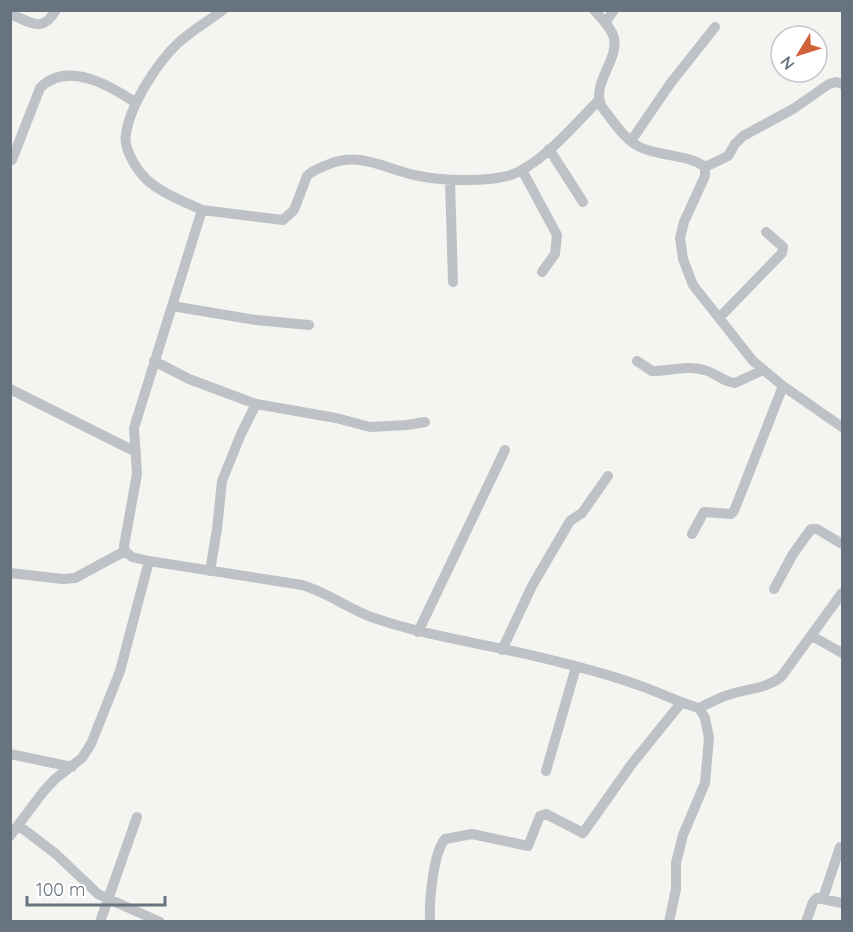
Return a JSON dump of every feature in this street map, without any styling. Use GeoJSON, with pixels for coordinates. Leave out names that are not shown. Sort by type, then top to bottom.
{"type":"FeatureCollection","features":[{"type":"Feature","properties":{"kind":"street"},"geometry":{"type":"LineString","coordinates":[[10,14],[40,26],[46,24],[56,10]]}},
{"type":"Feature","properties":{"kind":"street"},"geometry":{"type":"LineString","coordinates":[[223,10],[178,44],[152,76],[136,103],[125,136],[128,149],[137,169],[147,180],[165,192],[202,210],[283,220],[294,210],[310,172],[340,159],[376,162],[417,176],[450,181],[505,176],[522,170],[549,148],[598,101],[600,87],[614,46],[614,38],[605,22],[594,10]]}},
{"type":"Feature","properties":{"kind":"street"},"geometry":{"type":"LineString","coordinates":[[605,22],[614,10]]}},
{"type":"Feature","properties":{"kind":"street"},"geometry":{"type":"LineString","coordinates":[[631,141],[670,84],[715,27]]}},
{"type":"Feature","properties":{"kind":"street"},"geometry":{"type":"LineString","coordinates":[[12,160],[40,88],[48,82],[75,76],[93,80],[118,91],[136,103]]}},
{"type":"Feature","properties":{"kind":"street"},"geometry":{"type":"LineString","coordinates":[[705,167],[728,156],[743,136],[793,109],[829,84],[836,82],[843,84]]}},
{"type":"Feature","properties":{"kind":"street"},"geometry":{"type":"LineString","coordinates":[[598,101],[631,141],[642,148],[696,162],[705,167]]}},
{"type":"Feature","properties":{"kind":"street"},"geometry":{"type":"LineString","coordinates":[[549,148],[584,202]]}},
{"type":"Feature","properties":{"kind":"street"},"geometry":{"type":"LineString","coordinates":[[705,167],[705,176],[684,222],[680,238],[683,259],[693,285],[762,370],[843,427]]}},
{"type":"Feature","properties":{"kind":"street"},"geometry":{"type":"LineString","coordinates":[[522,170],[557,236],[555,254],[542,272]]}},
{"type":"Feature","properties":{"kind":"street"},"geometry":{"type":"LineString","coordinates":[[450,181],[453,282]]}},
{"type":"Feature","properties":{"kind":"street"},"geometry":{"type":"LineString","coordinates":[[202,210],[134,428],[137,474],[123,546],[124,551],[132,557],[303,585],[320,590],[374,618],[418,632],[576,667],[635,684],[699,708],[732,693],[765,687],[775,682],[843,593]]}},
{"type":"Feature","properties":{"kind":"street"},"geometry":{"type":"LineString","coordinates":[[719,318],[782,253],[783,247],[766,232]]}},
{"type":"Feature","properties":{"kind":"street"},"geometry":{"type":"LineString","coordinates":[[172,306],[256,320],[309,325]]}},
{"type":"Feature","properties":{"kind":"street"},"geometry":{"type":"LineString","coordinates":[[154,361],[189,379],[256,404],[336,418],[370,427],[425,422]]}},
{"type":"Feature","properties":{"kind":"street"},"geometry":{"type":"LineString","coordinates":[[638,361],[652,371],[685,368],[704,370],[722,380],[735,383],[762,370]]}},
{"type":"Feature","properties":{"kind":"street"},"geometry":{"type":"LineString","coordinates":[[692,534],[704,512],[727,515],[735,511],[783,386]]}},
{"type":"Feature","properties":{"kind":"street"},"geometry":{"type":"LineString","coordinates":[[10,389],[136,452]]}},
{"type":"Feature","properties":{"kind":"street"},"geometry":{"type":"LineString","coordinates":[[210,570],[222,481],[256,404]]}},
{"type":"Feature","properties":{"kind":"street"},"geometry":{"type":"LineString","coordinates":[[418,632],[505,450]]}},
{"type":"Feature","properties":{"kind":"street"},"geometry":{"type":"LineString","coordinates":[[502,650],[532,586],[570,521],[582,513],[608,476]]}},
{"type":"Feature","properties":{"kind":"street"},"geometry":{"type":"LineString","coordinates":[[774,589],[793,554],[811,529],[817,529],[843,544]]}},
{"type":"Feature","properties":{"kind":"street"},"geometry":{"type":"LineString","coordinates":[[10,573],[63,579],[75,578],[124,551]]}},
{"type":"Feature","properties":{"kind":"street"},"geometry":{"type":"LineString","coordinates":[[10,836],[43,792],[82,758],[91,744],[120,671],[149,561]]}},
{"type":"Feature","properties":{"kind":"street"},"geometry":{"type":"LineString","coordinates":[[812,636],[843,653]]}},
{"type":"Feature","properties":{"kind":"street"},"geometry":{"type":"LineString","coordinates":[[546,771],[576,667]]}},
{"type":"Feature","properties":{"kind":"street"},"geometry":{"type":"LineString","coordinates":[[430,921],[439,848],[446,839],[472,834],[528,846],[543,814],[583,832],[631,765],[681,703]]}},
{"type":"Feature","properties":{"kind":"street"},"geometry":{"type":"LineString","coordinates":[[669,921],[676,889],[676,863],[683,835],[705,783],[709,738],[705,718],[699,708]]}},
{"type":"Feature","properties":{"kind":"street"},"geometry":{"type":"LineString","coordinates":[[10,754],[72,767]]}},
{"type":"Feature","properties":{"kind":"street"},"geometry":{"type":"LineString","coordinates":[[100,921],[137,817]]}},
{"type":"Feature","properties":{"kind":"street"},"geometry":{"type":"LineString","coordinates":[[18,825],[78,873],[89,887],[108,899],[160,921]]}},
{"type":"Feature","properties":{"kind":"street"},"geometry":{"type":"LineString","coordinates":[[823,898],[840,847]]}},
{"type":"Feature","properties":{"kind":"street"},"geometry":{"type":"LineString","coordinates":[[806,921],[813,902],[817,898],[843,903]]}}]}
